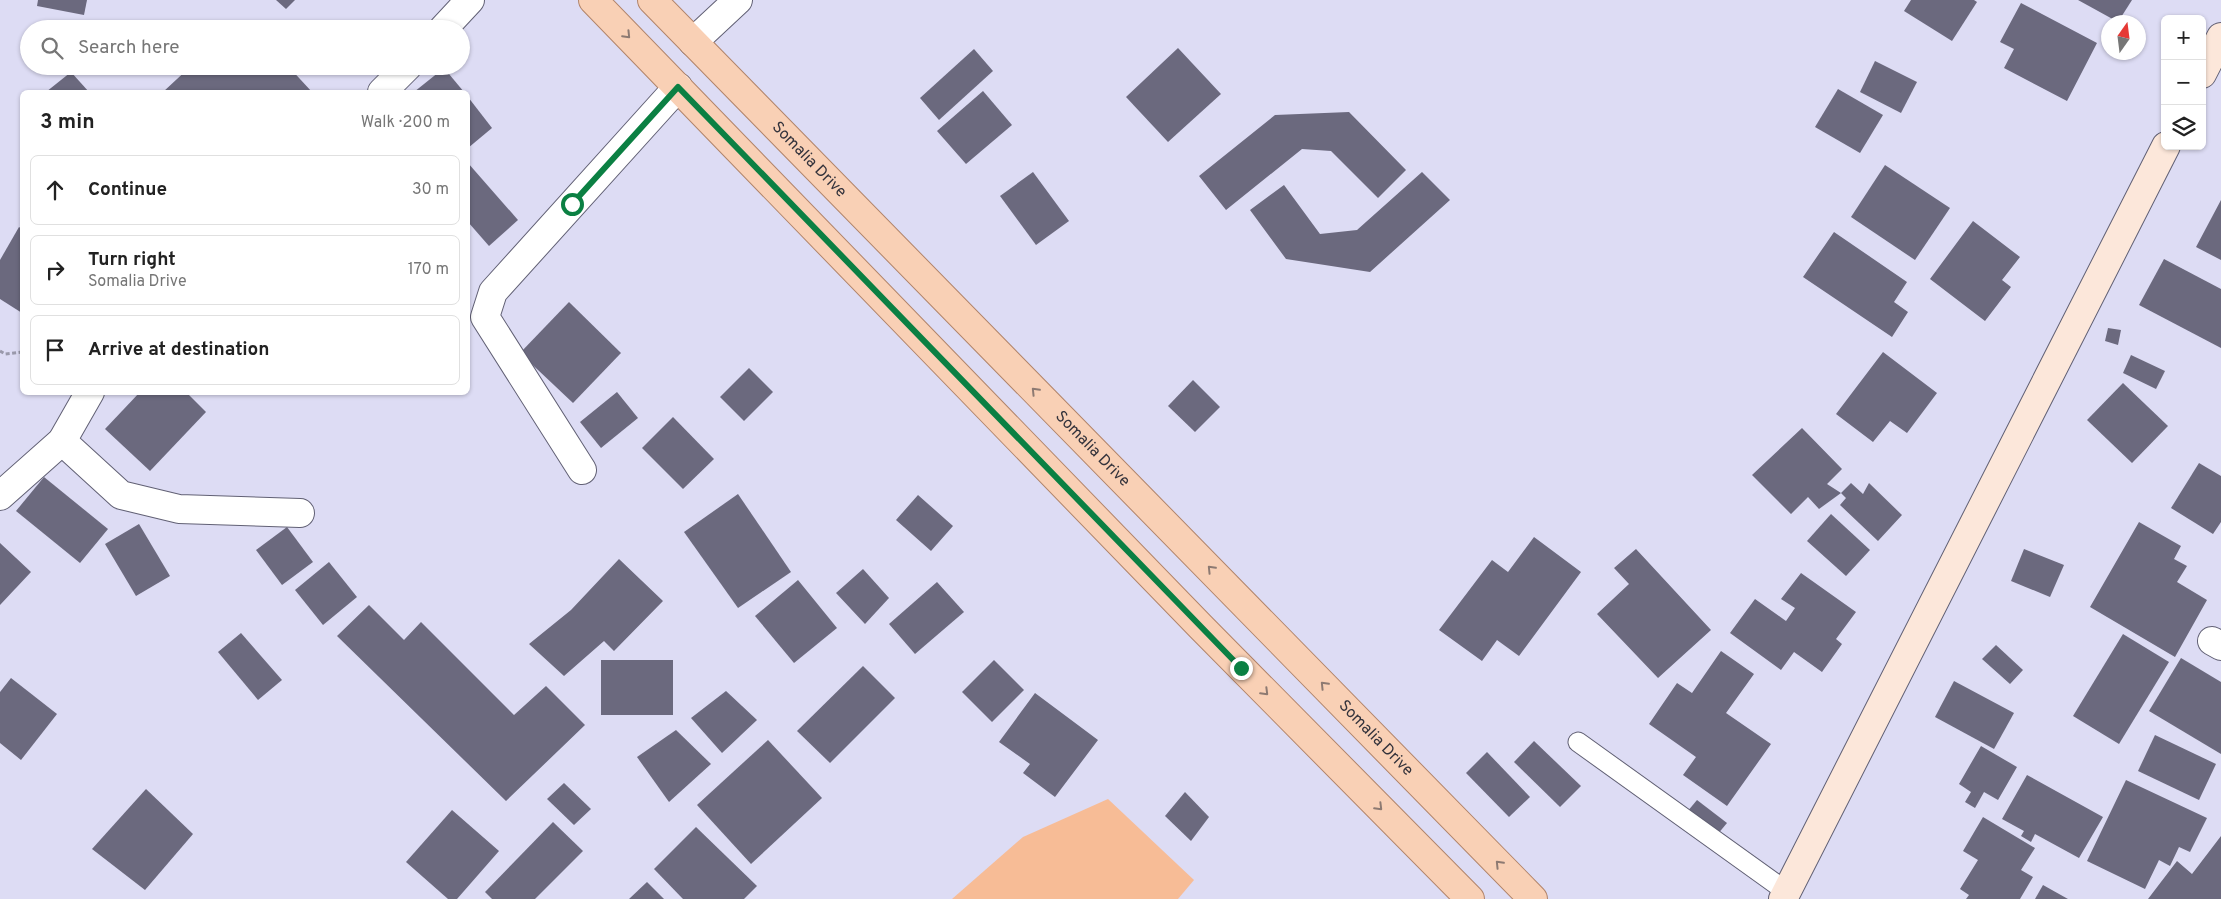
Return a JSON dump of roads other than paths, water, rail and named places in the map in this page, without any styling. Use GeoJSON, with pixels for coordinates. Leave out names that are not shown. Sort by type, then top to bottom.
{"type":"FeatureCollection","features":[{"type":"Feature","properties":{"kind":"main road"},"geometry":{"type":"LineString","coordinates":[[593,0],[1201,627],[1470,899]]}},
{"type":"Feature","properties":{"kind":"main road","name":"Somalia Drive"},"geometry":{"type":"LineString","coordinates":[[652,0],[1533,899]]}},
{"type":"Feature","properties":{"kind":"main road"},"geometry":{"type":"LineString","coordinates":[[2206,66],[2221,37]]}},
{"type":"Feature","properties":{"kind":"main road"},"geometry":{"type":"LineString","coordinates":[[1785,895],[2164,150]]}},
{"type":"Feature","properties":{"kind":"street"},"geometry":{"type":"LineString","coordinates":[[452,20],[470,0]]}},
{"type":"Feature","properties":{"kind":"street"},"geometry":{"type":"LineString","coordinates":[[693,42],[738,0]]}},
{"type":"Feature","properties":{"kind":"street"},"geometry":{"type":"LineString","coordinates":[[384,90],[399,75]]}},
{"type":"Feature","properties":{"kind":"street"},"geometry":{"type":"LineString","coordinates":[[582,470],[485,317],[493,292],[678,87]]}},
{"type":"Feature","properties":{"kind":"street"},"geometry":{"type":"LineString","coordinates":[[0,496],[62,441],[88,395]]}},
{"type":"Feature","properties":{"kind":"street"},"geometry":{"type":"LineString","coordinates":[[62,441],[121,495],[179,509],[300,513]]}},
{"type":"Feature","properties":{"kind":"lane"},"geometry":{"type":"LineString","coordinates":[[1578,742],[1785,895]]}}]}
